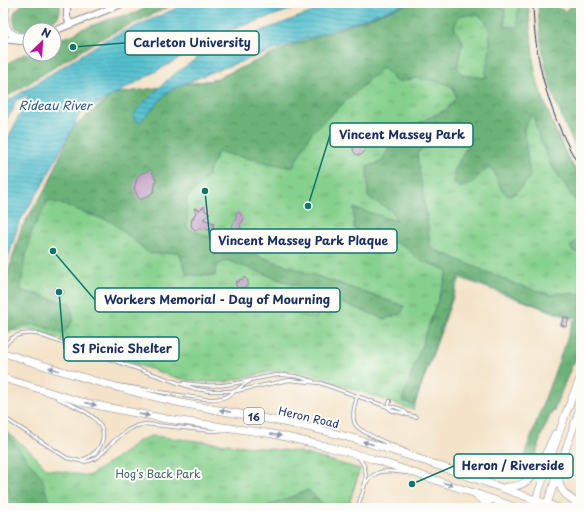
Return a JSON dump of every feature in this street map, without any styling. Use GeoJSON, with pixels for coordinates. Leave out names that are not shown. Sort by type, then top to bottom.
{"type":"FeatureCollection","features":[{"type":"Feature","properties":{"kind":"main road"},"geometry":{"type":"LineString","coordinates":[[3,14],[7,3]]}},
{"type":"Feature","properties":{"kind":"main road"},"geometry":{"type":"LineString","coordinates":[[7,3],[4,19],[5,26],[7,30],[16,36],[22,36]]}},
{"type":"Feature","properties":{"kind":"main road","name":"Heron Road"},"geometry":{"type":"LineString","coordinates":[[3,353],[90,380],[181,403],[316,429],[373,444],[498,486],[535,500],[546,506],[559,508]]}},
{"type":"Feature","properties":{"kind":"main road"},"geometry":{"type":"LineString","coordinates":[[533,508],[566,413],[581,376]]}},
{"type":"Feature","properties":{"kind":"main road","name":"16"},"geometry":{"type":"LineString","coordinates":[[5,379],[82,402],[110,408],[291,438],[354,453],[518,508]]}},
{"type":"Feature","properties":{"kind":"main road"},"geometry":{"type":"LineString","coordinates":[[546,506],[581,405]]}},
{"type":"Feature","properties":{"kind":"main road"},"geometry":{"type":"LineString","coordinates":[[498,486],[518,486],[523,485],[530,480],[543,459],[549,444],[566,413]]}},
{"type":"Feature","properties":{"kind":"main road"},"geometry":{"type":"LineString","coordinates":[[561,464],[559,481],[560,488],[581,506]]}},
{"type":"Feature","properties":{"kind":"main road"},"geometry":{"type":"LineString","coordinates":[[473,492],[492,508]]}},
{"type":"Feature","properties":{"kind":"street"},"geometry":{"type":"LineString","coordinates":[[67,3],[70,24]]}},
{"type":"Feature","properties":{"kind":"street"},"geometry":{"type":"LineString","coordinates":[[62,28],[124,3]]}},
{"type":"Feature","properties":{"kind":"street"},"geometry":{"type":"LineString","coordinates":[[3,39],[22,41]]}},
{"type":"Feature","properties":{"kind":"lane"},"geometry":{"type":"LineString","coordinates":[[3,348],[9,340],[16,335],[26,333],[37,334],[203,390],[236,391],[283,380],[302,380],[320,383]]}},
{"type":"Feature","properties":{"kind":"lane"},"geometry":{"type":"LineString","coordinates":[[176,382],[221,386],[270,375],[296,375],[388,407],[391,410],[416,417]]}},
{"type":"Feature","properties":{"kind":"lane"},"geometry":{"type":"LineString","coordinates":[[90,380],[209,399],[224,398],[254,379]]}},
{"type":"Feature","properties":{"kind":"lane"},"geometry":{"type":"LineString","coordinates":[[40,389],[89,414],[101,427],[103,435],[98,449],[91,456],[80,461]]}},
{"type":"Feature","properties":{"kind":"lane"},"geometry":{"type":"LineString","coordinates":[[358,396],[353,412],[355,424],[359,429],[440,466]]}},
{"type":"Feature","properties":{"kind":"lane"},"geometry":{"type":"LineString","coordinates":[[388,407],[390,401]]}},
{"type":"Feature","properties":{"kind":"lane"},"geometry":{"type":"LineString","coordinates":[[3,417],[62,456],[71,460],[80,461],[88,461],[95,458],[123,433],[132,428],[145,424],[213,431],[237,430]]}},
{"type":"Feature","properties":{"kind":"lane"},"geometry":{"type":"LineString","coordinates":[[354,453],[364,464],[366,471],[366,484],[357,508]]}},
{"type":"Feature","properties":{"kind":"lane"},"geometry":{"type":"LineString","coordinates":[[366,484],[374,475],[384,471],[424,476]]}},
{"type":"Feature","properties":{"kind":"green space"},"geometry":{"type":"Polygon","coordinates":[[[24,3],[60,3],[59,15],[55,20],[51,22],[22,22],[22,31],[16,28],[13,17],[17,9],[24,3]]]}},
{"type":"Feature","properties":{"kind":"green space"},"geometry":{"type":"Polygon","coordinates":[[[154,3],[177,3],[100,39],[3,99],[3,66],[22,55],[22,62],[62,62],[62,38],[74,34],[79,30],[113,18],[136,13],[154,3]]]}},
{"type":"Feature","properties":{"kind":"green space"},"geometry":{"type":"Polygon","coordinates":[[[408,3],[528,3],[534,66],[538,84],[553,125],[568,158],[581,178],[581,312],[572,319],[460,278],[413,410],[308,373],[289,371],[269,372],[225,382],[199,382],[177,378],[30,329],[10,331],[3,338],[3,289],[22,227],[48,185],[73,127],[114,94],[213,80],[306,39],[408,3]]]}},
{"type":"Feature","properties":{"kind":"green space"},"geometry":{"type":"Polygon","coordinates":[[[411,3],[490,3],[505,9],[505,27],[518,27],[518,4],[528,3],[534,66],[538,84],[553,125],[568,158],[581,178],[581,209],[551,165],[539,137],[533,116],[531,115],[524,129],[530,177],[516,193],[508,196],[501,189],[494,171],[490,168],[483,171],[471,184],[460,188],[454,183],[454,171],[470,141],[468,136],[464,134],[421,149],[417,154],[431,248],[515,284],[552,295],[557,293],[581,294],[581,350],[571,368],[554,410],[541,436],[535,459],[527,468],[525,464],[526,450],[573,322],[576,319],[459,275],[414,405],[402,401],[448,271],[418,259],[405,246],[354,229],[354,208],[397,221],[392,211],[368,197],[367,167],[381,162],[388,150],[403,131],[447,109],[456,97],[453,87],[440,82],[417,78],[396,82],[383,67],[312,132],[292,168],[218,152],[206,178],[187,198],[187,228],[230,246],[404,306],[402,313],[385,319],[227,260],[216,266],[215,276],[187,275],[179,252],[150,254],[112,222],[49,200],[32,230],[24,264],[21,290],[71,304],[73,321],[63,334],[32,324],[18,327],[3,338],[3,289],[22,227],[48,185],[73,127],[114,94],[213,80],[279,51],[411,3]],[[461,15],[455,26],[456,31],[463,41],[457,67],[463,75],[485,78],[490,44],[488,27],[485,20],[479,16],[461,15]]]}},
{"type":"Feature","properties":{"kind":"green space"},"geometry":{"type":"Polygon","coordinates":[[[538,3],[547,3],[565,11],[573,3],[581,3],[581,156],[560,113],[550,83],[540,36],[538,3]]]}},
{"type":"Feature","properties":{"kind":"green space"},"geometry":{"type":"Polygon","coordinates":[[[581,236],[581,253],[573,251],[570,247],[581,236]]]}},
{"type":"Feature","properties":{"kind":"green space"},"geometry":{"type":"Polygon","coordinates":[[[301,291],[322,298],[316,319],[293,313],[299,292],[301,291]]]}},
{"type":"Feature","properties":{"kind":"green space","name":"Hog's Back Park"},"geometry":{"type":"Polygon","coordinates":[[[3,429],[32,453],[47,469],[89,476],[127,451],[138,441],[152,436],[299,452],[360,469],[348,508],[3,508],[3,429]]]}},
{"type":"Feature","properties":{"kind":"green space"},"geometry":{"type":"Polygon","coordinates":[[[3,429],[42,478],[51,508],[10,508],[9,489],[3,483],[3,429]]]}},
{"type":"Feature","properties":{"kind":"green space"},"geometry":{"type":"Polygon","coordinates":[[[308,490],[328,508],[263,508],[308,490]]]}},
{"type":"Feature","properties":{"kind":"water","name":"Rideau River"},"geometry":{"type":"Polygon","coordinates":[[[188,3],[310,3],[228,31],[80,114],[42,186],[19,223],[3,276],[3,149],[29,95],[15,101],[13,110],[3,124],[3,104],[105,40],[188,3]]]}},
{"type":"Feature","properties":{"kind":"water"},"geometry":{"type":"Polygon","coordinates":[[[336,3],[409,3],[212,72],[170,90],[141,121],[137,121],[133,118],[136,111],[169,78],[207,51],[336,3]]]}},
{"type":"Feature","properties":{"kind":"building"},"geometry":{"type":"Polygon","coordinates":[[[359,143],[363,145],[365,149],[363,153],[359,155],[355,153],[353,149],[355,145],[359,143]]]}},
{"type":"Feature","properties":{"kind":"building"},"geometry":{"type":"Polygon","coordinates":[[[151,170],[156,180],[154,191],[150,195],[140,200],[134,189],[137,178],[140,174],[151,170]]]}},
{"type":"Feature","properties":{"kind":"building"},"geometry":{"type":"Polygon","coordinates":[[[204,206],[205,211],[210,213],[203,219],[214,223],[212,231],[203,228],[196,231],[191,226],[192,219],[196,213],[194,208],[200,210],[204,206]]]}},
{"type":"Feature","properties":{"kind":"building"},"geometry":{"type":"Polygon","coordinates":[[[238,212],[244,219],[240,225],[241,228],[234,230],[231,229],[231,227],[235,221],[236,213],[238,212]]]}},
{"type":"Feature","properties":{"kind":"building"},"geometry":{"type":"Polygon","coordinates":[[[244,277],[248,281],[248,286],[245,286],[244,288],[241,287],[240,290],[236,286],[236,281],[239,282],[240,279],[243,280],[244,277]]]}},
{"type":"Feature","properties":{"kind":"building"},"geometry":{"type":"Polygon","coordinates":[[[59,286],[64,291],[63,295],[60,294],[59,297],[54,292],[55,288],[58,289],[59,286]]]}},
{"type":"Feature","properties":{"kind":"building"},"geometry":{"type":"Polygon","coordinates":[[[564,317],[569,319],[566,327],[561,325],[564,317]]]}},
{"type":"Feature","properties":{"kind":"tram line"},"geometry":{"type":"LineString","coordinates":[[533,3],[534,25],[540,68],[552,110],[570,150],[581,169]]}},
{"type":"Feature","properties":{"kind":"place","name":"Carleton University"},"geometry":{"type":"Point","coordinates":[73,47]}},
{"type":"Feature","properties":{"kind":"place","name":"Vincent Massey Park Plaque"},"geometry":{"type":"Point","coordinates":[205,191]}},
{"type":"Feature","properties":{"kind":"place","name":"Vincent Massey Park"},"geometry":{"type":"Point","coordinates":[308,206]}},
{"type":"Feature","properties":{"kind":"place","name":"Workers Memorial - Day of Mourning"},"geometry":{"type":"Point","coordinates":[53,251]}},
{"type":"Feature","properties":{"kind":"place","name":"S1 Picnic Shelter"},"geometry":{"type":"Point","coordinates":[59,292]}},
{"type":"Feature","properties":{"kind":"place","name":"Heron / Riverside"},"geometry":{"type":"Point","coordinates":[412,484]}}]}
